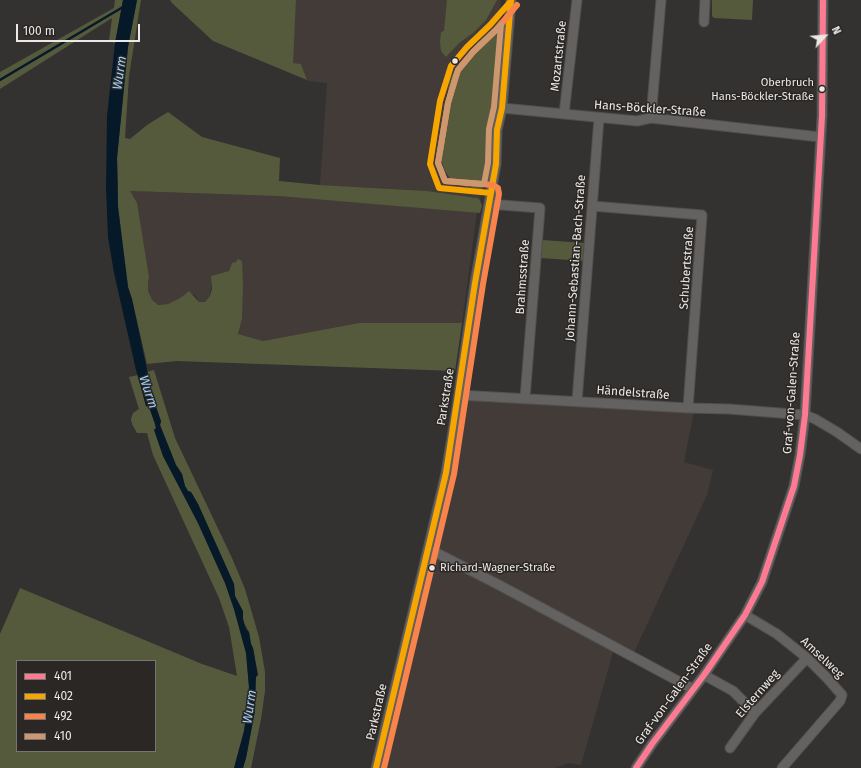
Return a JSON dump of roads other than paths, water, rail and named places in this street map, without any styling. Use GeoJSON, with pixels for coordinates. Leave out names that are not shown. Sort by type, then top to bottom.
{"type":"FeatureCollection","features":[{"type":"Feature","properties":{"kind":"street","name":"Parkstraße"},"geometry":{"type":"LineString","coordinates":[[376,768],[446,473],[496,164],[497,130],[502,108],[511,0]]}},
{"type":"Feature","properties":{"kind":"street","name":"Mozartstraße"},"geometry":{"type":"LineString","coordinates":[[564,114],[577,0]]}},
{"type":"Feature","properties":{"kind":"street"},"geometry":{"type":"LineString","coordinates":[[651,118],[661,0]]}},
{"type":"Feature","properties":{"kind":"street"},"geometry":{"type":"LineString","coordinates":[[704,22],[705,0]]}},
{"type":"Feature","properties":{"kind":"street","name":"Graf-von-Galen-Straße"},"geometry":{"type":"LineString","coordinates":[[636,768],[704,675],[745,615],[762,582],[794,486],[805,415],[820,136],[823,0]]}},
{"type":"Feature","properties":{"kind":"street","name":"Hans-Böckler-Straße"},"geometry":{"type":"LineString","coordinates":[[502,108],[637,121],[651,118],[820,136]]}},
{"type":"Feature","properties":{"kind":"street","name":"Johann-Sebastian-Bach-Straße"},"geometry":{"type":"LineString","coordinates":[[577,401],[599,118]]}},
{"type":"Feature","properties":{"kind":"street","name":"Brahmsstraße"},"geometry":{"type":"LineString","coordinates":[[489,204],[540,208],[525,398]]}},
{"type":"Feature","properties":{"kind":"street","name":"Schubertstraße"},"geometry":{"type":"LineString","coordinates":[[592,206],[702,216],[688,408]]}},
{"type":"Feature","properties":{"kind":"street","name":"Händelstraße"},"geometry":{"type":"LineString","coordinates":[[459,395],[688,408],[729,408],[805,415]]}},
{"type":"Feature","properties":{"kind":"street"},"geometry":{"type":"LineString","coordinates":[[805,415],[837,432],[861,449]]}},
{"type":"Feature","properties":{"kind":"street"},"geometry":{"type":"LineString","coordinates":[[428,549],[501,586],[693,689]]}},
{"type":"Feature","properties":{"kind":"street","name":"Amselweg"},"geometry":{"type":"LineString","coordinates":[[745,615],[777,634],[807,658],[842,695],[840,701],[782,768]]}},
{"type":"Feature","properties":{"kind":"street","name":"Elsternweg"},"geometry":{"type":"LineString","coordinates":[[730,748],[755,713],[807,658]]}},
{"type":"Feature","properties":{"kind":"street"},"geometry":{"type":"LineString","coordinates":[[704,675],[733,691],[755,713]]}},
{"type":"Feature","properties":{"kind":"water","name":"Wurm"},"geometry":{"type":"Polygon","coordinates":[[[123,0],[137,0],[128,47],[117,158],[118,207],[128,287],[132,299],[153,398],[161,421],[160,425],[176,465],[182,474],[185,486],[188,491],[191,492],[198,504],[234,584],[235,596],[243,611],[243,619],[246,629],[249,632],[253,648],[258,675],[256,677],[255,711],[243,768],[234,768],[244,731],[247,710],[249,687],[246,653],[225,583],[198,523],[163,456],[154,430],[156,428],[155,424],[149,407],[146,406],[136,370],[114,273],[108,237],[106,189],[107,116],[115,43],[123,0]]]}},
{"type":"Feature","properties":{"kind":"waterway"},"geometry":{"type":"LineString","coordinates":[[0,80],[123,7]]}},
{"type":"Feature","properties":{"kind":"place","name":"Oberbruch Hans-Böckler-Straße"},"geometry":{"type":"Point","coordinates":[822,89]}},
{"type":"Feature","properties":{"kind":"place","name":"Richard-Wagner-Straße"},"geometry":{"type":"Point","coordinates":[432,568]}}]}
